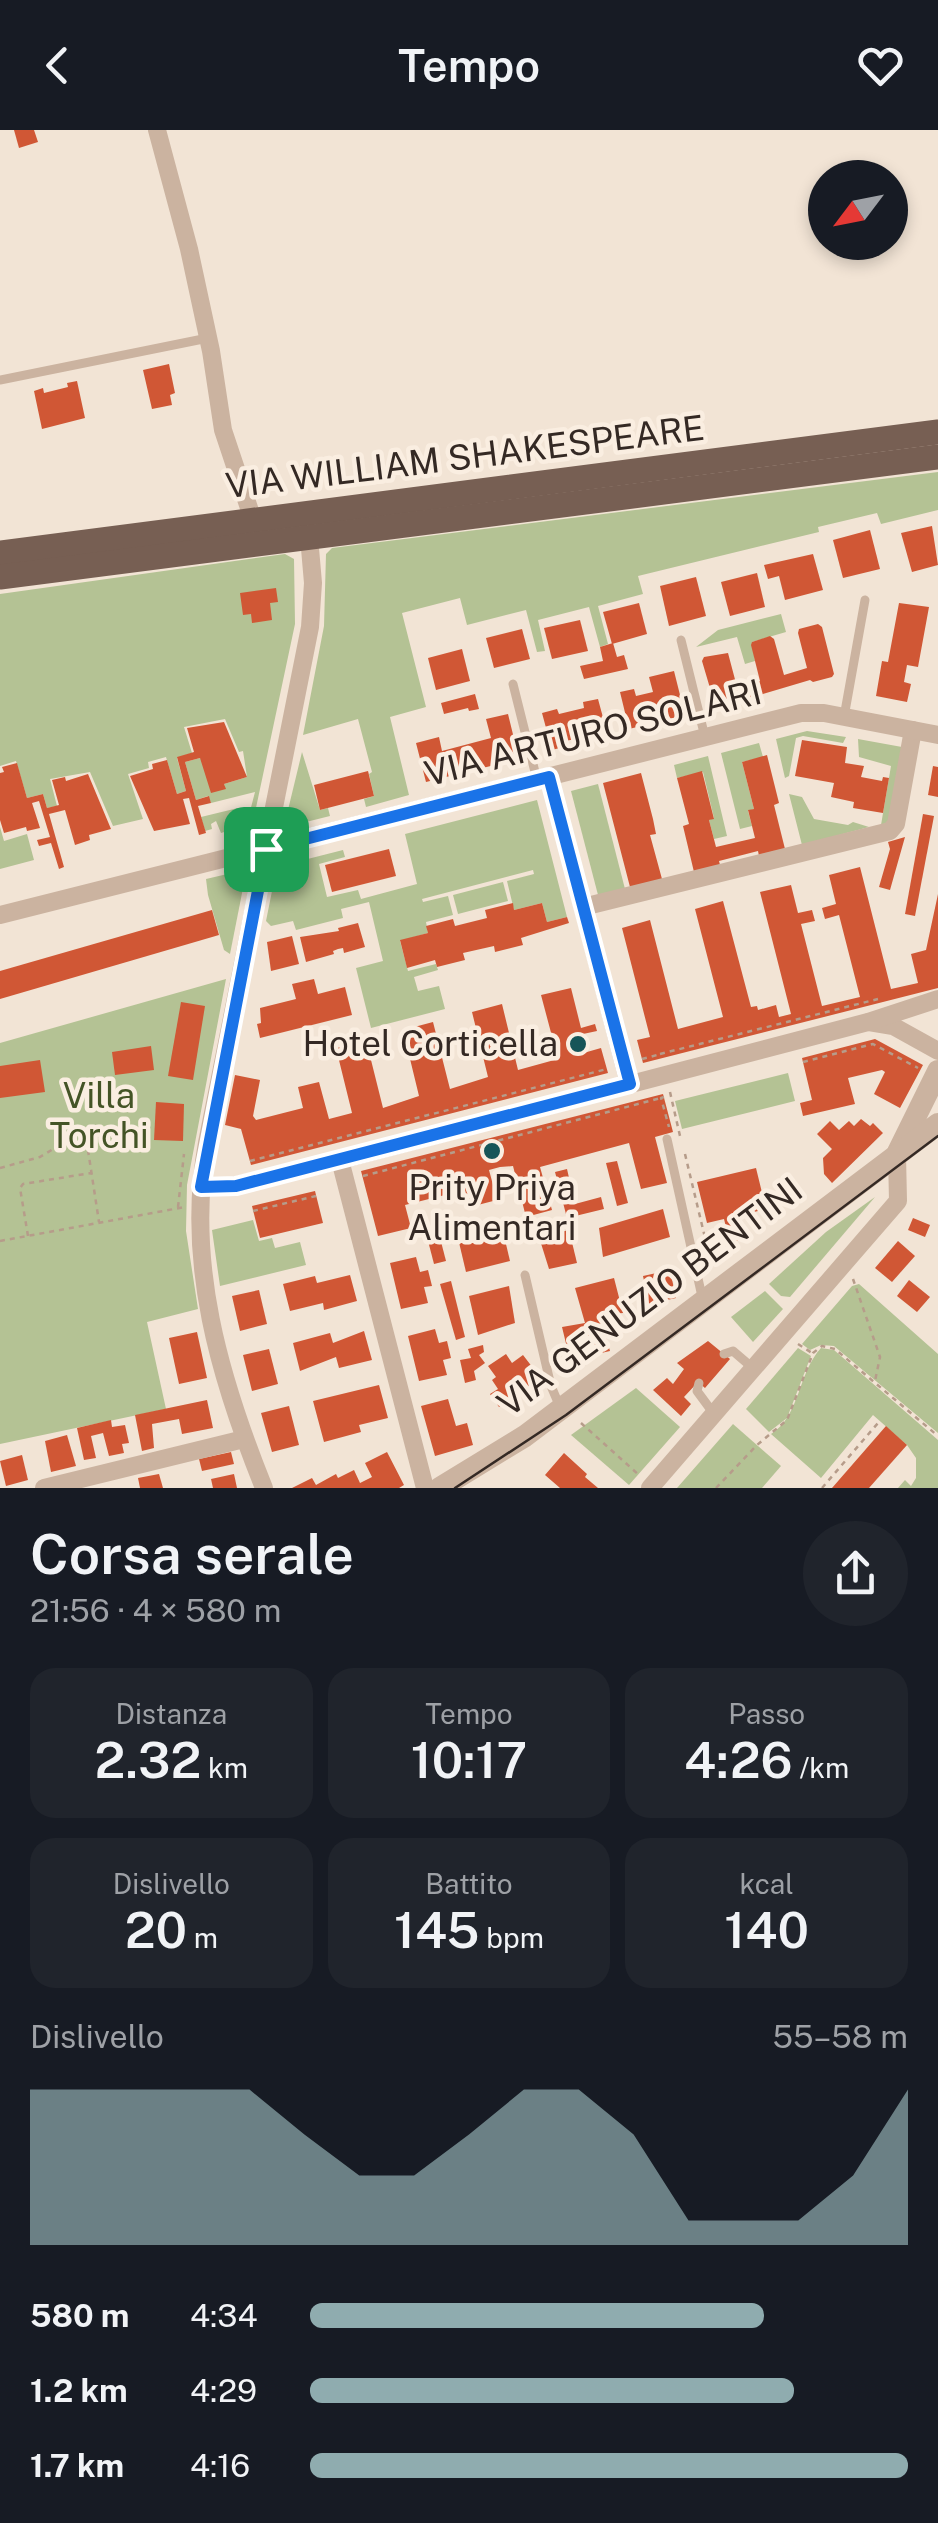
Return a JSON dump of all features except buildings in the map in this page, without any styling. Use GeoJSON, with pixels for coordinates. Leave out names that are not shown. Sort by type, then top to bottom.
{"type":"FeatureCollection","features":[{"type":"Feature","properties":{"kind":"main road","name":"VIA WILLIAM SHAKESPEARE"},"geometry":{"type":"LineString","coordinates":[[0,553],[938,432]]}},
{"type":"Feature","properties":{"kind":"main road","name":"VIA WILLIAM SHAKESPEARE"},"geometry":{"type":"LineString","coordinates":[[0,577],[938,457]]}},
{"type":"Feature","properties":{"kind":"street"},"geometry":{"type":"LineString","coordinates":[[157,130],[189,249],[223,430],[253,520]]}},
{"type":"Feature","properties":{"kind":"street"},"geometry":{"type":"LineString","coordinates":[[264,1488],[224,1378],[199,1243],[201,1187],[312,612],[308,536]]}},
{"type":"Feature","properties":{"kind":"street","name":"VIA ARTURO SOLARI"},"geometry":{"type":"LineString","coordinates":[[0,914],[801,713],[938,734]]}},
{"type":"Feature","properties":{"kind":"street"},"geometry":{"type":"LineString","coordinates":[[583,907],[890,831],[896,824],[913,730]]}},
{"type":"Feature","properties":{"kind":"street"},"geometry":{"type":"LineString","coordinates":[[543,779],[583,907],[630,1084]]}},
{"type":"Feature","properties":{"kind":"street"},"geometry":{"type":"LineString","coordinates":[[201,1187],[229,1187],[340,1160],[868,1022],[938,999]]}},
{"type":"Feature","properties":{"kind":"street"},"geometry":{"type":"LineString","coordinates":[[868,1022],[893,1026],[938,1051]]}},
{"type":"Feature","properties":{"kind":"street"},"geometry":{"type":"LineString","coordinates":[[646,1482],[754,1370],[898,1202],[897,1155],[929,1070]]}},
{"type":"Feature","properties":{"kind":"street","name":"VIA GENUZIO BENTINI"},"geometry":{"type":"LineString","coordinates":[[440,1488],[501,1453],[562,1409],[938,1124]]}},
{"type":"Feature","properties":{"kind":"street"},"geometry":{"type":"LineString","coordinates":[[340,1160],[425,1488]]}},
{"type":"Feature","properties":{"kind":"street"},"geometry":{"type":"LineString","coordinates":[[44,1488],[244,1439]]}},
{"type":"Feature","properties":{"kind":"lane"},"geometry":{"type":"LineString","coordinates":[[0,380],[208,338]]}},
{"type":"Feature","properties":{"kind":"lane"},"geometry":{"type":"LineString","coordinates":[[844,717],[865,600]]}},
{"type":"Feature","properties":{"kind":"lane"},"geometry":{"type":"LineString","coordinates":[[681,640],[706,737]]}},
{"type":"Feature","properties":{"kind":"lane"},"geometry":{"type":"LineString","coordinates":[[513,684],[543,779]]}},
{"type":"Feature","properties":{"kind":"lane"},"geometry":{"type":"LineString","coordinates":[[668,1136],[704,1303]]}},
{"type":"Feature","properties":{"kind":"lane"},"geometry":{"type":"LineString","coordinates":[[525,1275],[552,1386],[562,1409]]}},
{"type":"Feature","properties":{"kind":"lane"},"geometry":{"type":"LineString","coordinates":[[724,1354],[732,1351],[754,1370]]}},
{"type":"Feature","properties":{"kind":"lane"},"geometry":{"type":"LineString","coordinates":[[700,1383],[697,1391],[714,1414]]}},
{"type":"Feature","properties":{"kind":"path"},"geometry":{"type":"LineString","coordinates":[[642,1059],[884,998]]}},
{"type":"Feature","properties":{"kind":"path"},"geometry":{"type":"LineString","coordinates":[[803,1062],[881,1042]]}},
{"type":"Feature","properties":{"kind":"path"},"geometry":{"type":"LineString","coordinates":[[873,1044],[929,1070]]}},
{"type":"Feature","properties":{"kind":"path"},"geometry":{"type":"LineString","coordinates":[[250,1161],[607,1069]]}},
{"type":"Feature","properties":{"kind":"path"},"geometry":{"type":"LineString","coordinates":[[670,1092],[680,1136]]}},
{"type":"Feature","properties":{"kind":"path"},"geometry":{"type":"LineString","coordinates":[[363,1176],[662,1098],[668,1136]]}},
{"type":"Feature","properties":{"kind":"path"},"geometry":{"type":"LineString","coordinates":[[0,1168],[40,1157],[63,1144]]}},
{"type":"Feature","properties":{"kind":"path"},"geometry":{"type":"LineString","coordinates":[[88,1150],[99,1223]]}},
{"type":"Feature","properties":{"kind":"path"},"geometry":{"type":"LineString","coordinates":[[178,1208],[184,1154]]}},
{"type":"Feature","properties":{"kind":"path"},"geometry":{"type":"LineString","coordinates":[[684,1154],[715,1280]]}},
{"type":"Feature","properties":{"kind":"path"},"geometry":{"type":"LineString","coordinates":[[28,1236],[20,1188],[23,1184],[90,1173]]}},
{"type":"Feature","properties":{"kind":"path"},"geometry":{"type":"LineString","coordinates":[[253,1211],[316,1196]]}},
{"type":"Feature","properties":{"kind":"path"},"geometry":{"type":"LineString","coordinates":[[0,1241],[189,1207]]}},
{"type":"Feature","properties":{"kind":"path"},"geometry":{"type":"LineString","coordinates":[[853,1279],[880,1357],[874,1382]]}},
{"type":"Feature","properties":{"kind":"path"},"geometry":{"type":"LineString","coordinates":[[797,1343],[813,1354]]}},
{"type":"Feature","properties":{"kind":"path"},"geometry":{"type":"LineString","coordinates":[[716,1488],[756,1444],[787,1420],[813,1354],[822,1346],[832,1347],[938,1436]]}},
{"type":"Feature","properties":{"kind":"path"},"geometry":{"type":"LineString","coordinates":[[581,1423],[646,1482]]}},
{"type":"Feature","properties":{"kind":"path"},"geometry":{"type":"LineString","coordinates":[[822,1488],[878,1423]]}},
{"type":"Feature","properties":{"kind":"green space"},"geometry":{"type":"Polygon","coordinates":[[[938,472],[938,510],[881,524],[877,513],[818,527],[819,532],[638,576],[643,594],[598,606],[608,644],[600,647],[589,607],[538,620],[545,651],[537,652],[526,610],[467,625],[460,598],[402,613],[426,707],[390,717],[409,795],[366,807],[364,799],[374,796],[369,774],[372,772],[358,719],[303,735],[324,626],[326,554],[332,548],[938,472]]]}},
{"type":"Feature","properties":{"kind":"green space"},"geometry":{"type":"Polygon","coordinates":[[[285,554],[294,559],[295,624],[250,836],[241,840],[237,828],[221,833],[216,821],[211,824],[212,829],[205,831],[201,817],[238,808],[242,820],[248,819],[255,792],[211,803],[208,796],[196,800],[185,762],[200,758],[225,789],[224,784],[247,777],[243,751],[239,752],[225,719],[184,727],[192,753],[177,758],[186,791],[177,794],[166,757],[148,762],[149,768],[128,774],[143,819],[113,826],[90,772],[50,779],[57,806],[47,808],[43,794],[27,798],[16,761],[0,766],[0,594],[285,554]]]}},
{"type":"Feature","properties":{"kind":"green space"},"geometry":{"type":"Polygon","coordinates":[[[781,614],[786,632],[752,642],[755,661],[745,664],[737,637],[696,647],[718,630],[781,614]]]}},
{"type":"Feature","properties":{"kind":"green space"},"geometry":{"type":"Polygon","coordinates":[[[807,731],[846,737],[843,743],[796,738],[789,776],[785,778],[776,739],[807,731]]]}},
{"type":"Feature","properties":{"kind":"green space"},"geometry":{"type":"Polygon","coordinates":[[[858,739],[902,747],[889,822],[881,825],[891,766],[859,757],[858,739]]]}},
{"type":"Feature","properties":{"kind":"green space"},"geometry":{"type":"Polygon","coordinates":[[[759,743],[763,757],[742,762],[754,809],[748,811],[752,826],[740,829],[721,753],[759,743]]]}},
{"type":"Feature","properties":{"kind":"green space"},"geometry":{"type":"Polygon","coordinates":[[[302,752],[320,810],[328,808],[330,816],[294,825],[287,820],[287,814],[302,752]]]}},
{"type":"Feature","properties":{"kind":"green space"},"geometry":{"type":"Polygon","coordinates":[[[708,756],[727,836],[714,839],[709,820],[714,818],[703,772],[677,778],[674,765],[708,756]]]}},
{"type":"Feature","properties":{"kind":"green space"},"geometry":{"type":"Polygon","coordinates":[[[598,784],[625,889],[598,895],[571,791],[598,784]]]}},
{"type":"Feature","properties":{"kind":"green space"},"geometry":{"type":"Polygon","coordinates":[[[789,794],[802,797],[814,819],[869,827],[802,845],[789,794]]]}},
{"type":"Feature","properties":{"kind":"green space"},"geometry":{"type":"Polygon","coordinates":[[[537,800],[567,917],[547,922],[542,903],[514,910],[507,881],[534,874],[533,870],[422,899],[423,902],[448,896],[453,915],[426,922],[428,933],[400,941],[408,971],[436,964],[438,970],[414,977],[418,991],[439,986],[445,1009],[371,1028],[356,968],[383,961],[369,902],[341,909],[343,918],[296,930],[293,921],[271,926],[266,921],[276,871],[284,865],[343,850],[345,857],[319,864],[327,897],[358,890],[361,899],[417,884],[405,834],[537,800]]]}},
{"type":"Feature","properties":{"kind":"green space"},"geometry":{"type":"Polygon","coordinates":[[[0,827],[4,841],[27,834],[34,860],[0,869],[0,827]]]}},
{"type":"Feature","properties":{"kind":"green space"},"geometry":{"type":"Polygon","coordinates":[[[244,873],[245,878],[230,954],[224,950],[206,879],[244,873]]]}},
{"type":"Feature","properties":{"kind":"green space"},"geometry":{"type":"Polygon","coordinates":[[[503,882],[508,901],[458,914],[453,895],[503,882]]]}},
{"type":"Feature","properties":{"kind":"green space","name":"Villa Torchi"},"geometry":{"type":"Polygon","coordinates":[[[226,979],[187,1185],[186,1231],[198,1309],[147,1322],[166,1409],[0,1444],[0,1043],[226,979]]]}},
{"type":"Feature","properties":{"kind":"green space"},"geometry":{"type":"Polygon","coordinates":[[[788,1073],[795,1101],[682,1129],[675,1101],[788,1073]]]}},
{"type":"Feature","properties":{"kind":"green space"},"geometry":{"type":"Polygon","coordinates":[[[875,1197],[790,1297],[781,1296],[769,1284],[826,1232],[875,1197]]]}},
{"type":"Feature","properties":{"kind":"green space"},"geometry":{"type":"Polygon","coordinates":[[[253,1220],[259,1241],[272,1238],[275,1248],[300,1242],[306,1265],[220,1286],[212,1230],[253,1220]]]}},
{"type":"Feature","properties":{"kind":"green space"},"geometry":{"type":"Polygon","coordinates":[[[859,1284],[938,1354],[938,1433],[834,1346],[821,1345],[810,1350],[802,1344],[852,1286],[859,1284]]]}},
{"type":"Feature","properties":{"kind":"green space"},"geometry":{"type":"Polygon","coordinates":[[[765,1291],[783,1309],[753,1342],[731,1317],[765,1291]]]}},
{"type":"Feature","properties":{"kind":"green space"},"geometry":{"type":"Polygon","coordinates":[[[798,1348],[811,1356],[787,1418],[769,1432],[746,1409],[798,1348]]]}},
{"type":"Feature","properties":{"kind":"green space"},"geometry":{"type":"Polygon","coordinates":[[[821,1348],[834,1350],[938,1440],[938,1488],[898,1488],[905,1480],[911,1486],[916,1478],[916,1458],[873,1415],[821,1478],[771,1434],[788,1416],[821,1348]]]}},
{"type":"Feature","properties":{"kind":"green space"},"geometry":{"type":"Polygon","coordinates":[[[636,1388],[680,1427],[629,1485],[571,1435],[636,1388]]]}},
{"type":"Feature","properties":{"kind":"green space"},"geometry":{"type":"Polygon","coordinates":[[[733,1424],[781,1466],[762,1488],[677,1488],[733,1424]]]}},
{"type":"Feature","properties":{"kind":"tram line"},"geometry":{"type":"LineString","coordinates":[[455,1488],[566,1415],[938,1136]]}},
{"type":"Feature","properties":{"kind":"place","name":"Hotel Corticella"},"geometry":{"type":"Point","coordinates":[578,1044]}},
{"type":"Feature","properties":{"kind":"place","name":"Prity Priya Alimentari"},"geometry":{"type":"Point","coordinates":[492,1151]}},
{"type":"Feature","properties":{"kind":"route"},"geometry":{"type":"LineString","coordinates":[[549,777],[630,1084],[236,1186],[201,1187],[266,849],[549,777]]}}]}
